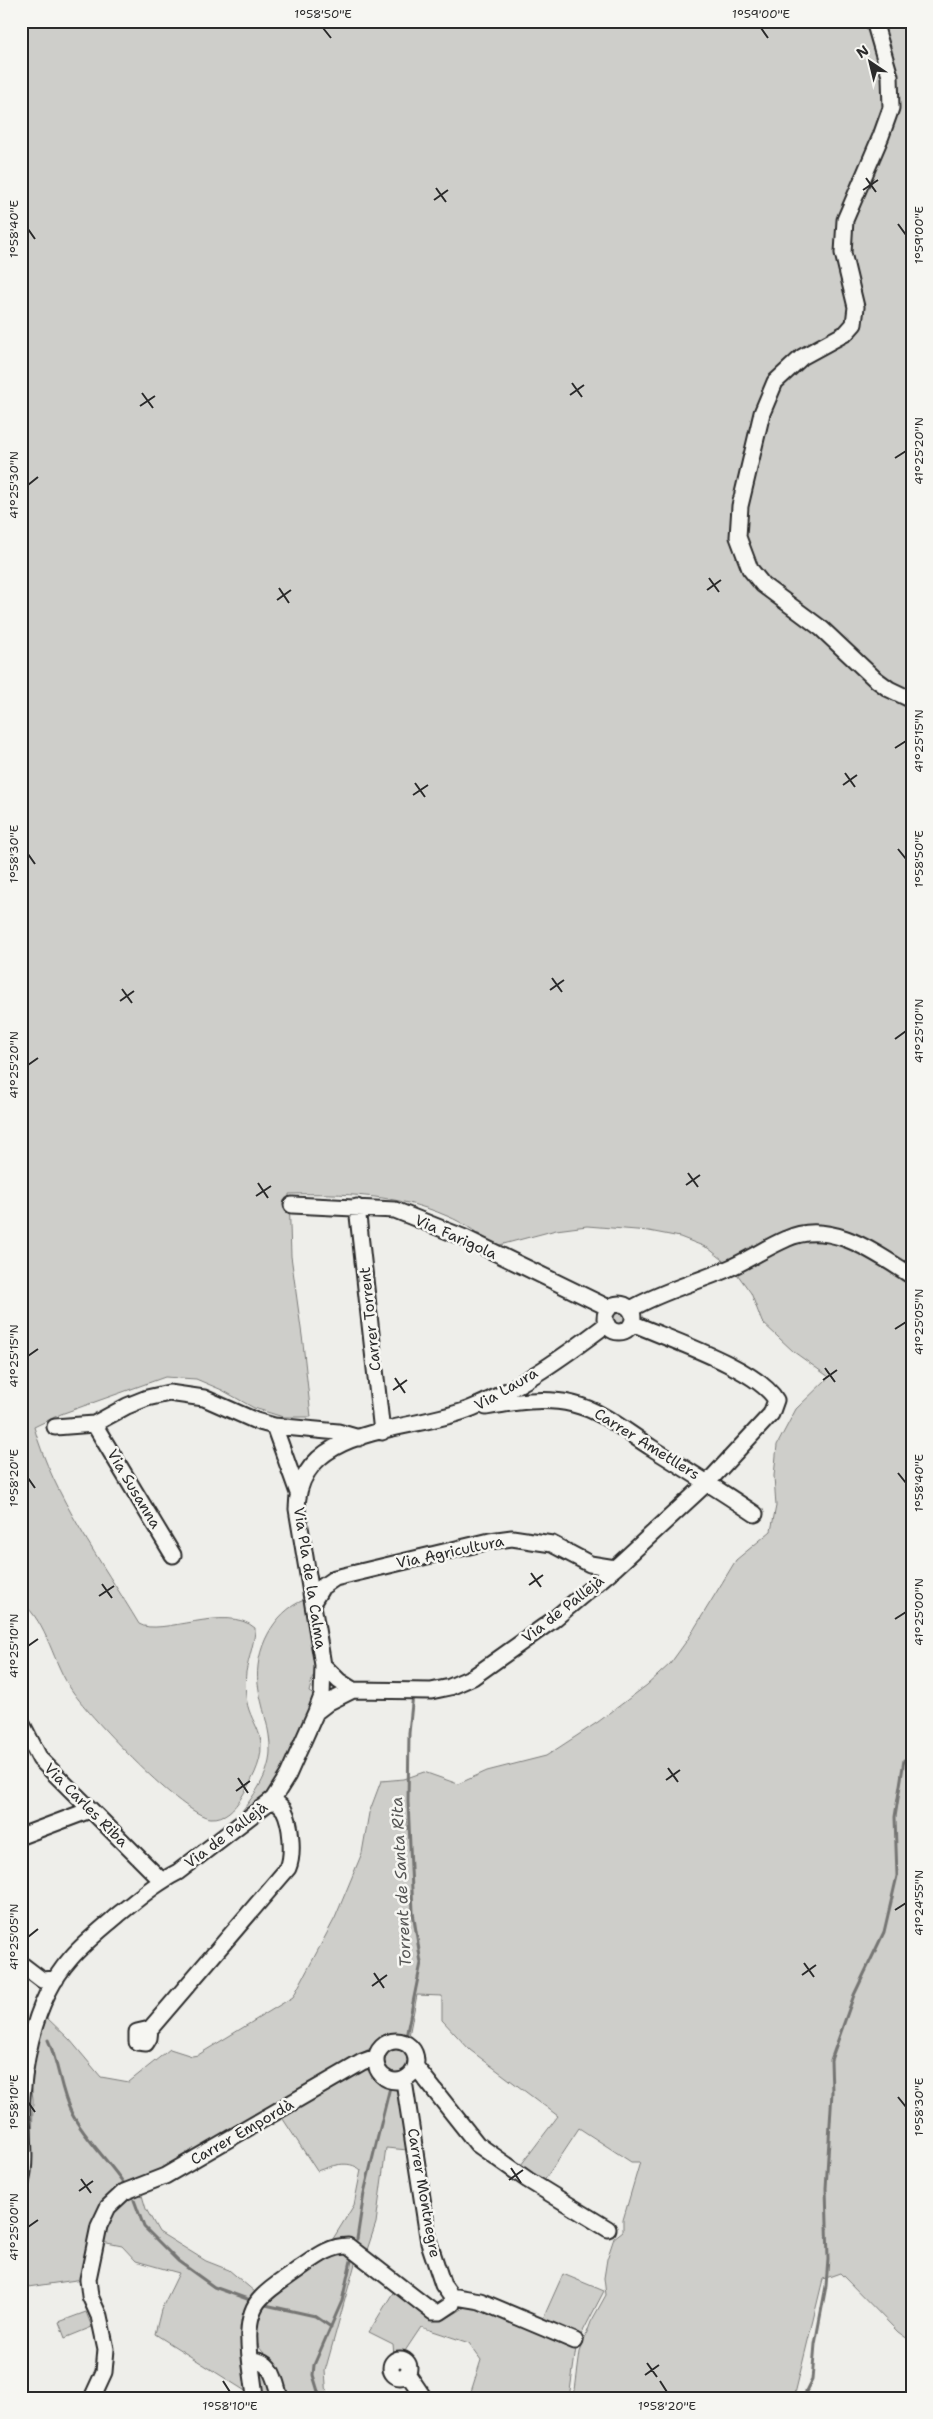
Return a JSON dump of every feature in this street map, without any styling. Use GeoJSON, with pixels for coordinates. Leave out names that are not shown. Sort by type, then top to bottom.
{"type":"FeatureCollection","features":[{"type":"Feature","properties":{"kind":"street"},"geometry":{"type":"LineString","coordinates":[[874,21],[890,76],[891,108],[845,220],[844,254],[856,307],[854,324],[846,334],[795,362],[775,382],[762,413],[740,506],[738,537],[750,569],[763,585],[815,623],[874,678],[889,689],[912,700]]}},
{"type":"Feature","properties":{"kind":"street","name":"Via Farigola"},"geometry":{"type":"LineString","coordinates":[[292,1205],[395,1210],[465,1238],[609,1308]]}},
{"type":"Feature","properties":{"kind":"street","name":"Carrer Torrent"},"geometry":{"type":"LineString","coordinates":[[358,1207],[382,1432]]}},
{"type":"Feature","properties":{"kind":"street"},"geometry":{"type":"LineString","coordinates":[[631,1316],[620,1304],[609,1308],[606,1314],[607,1324],[613,1330],[621,1332],[631,1316],[788,1238],[809,1234],[829,1235],[865,1245],[912,1276]]}},
{"type":"Feature","properties":{"kind":"street","name":"Via de Pallejà"},"geometry":{"type":"LineString","coordinates":[[21,2183],[24,2169],[22,2099],[25,2065],[33,2030],[56,1979],[71,1958],[161,1880],[178,1872],[273,1799],[288,1775],[316,1712],[329,1702],[353,1690],[431,1691],[462,1683],[552,1620],[615,1568],[708,1482],[771,1414],[776,1400],[763,1384],[729,1364],[631,1316]]}},
{"type":"Feature","properties":{"kind":"street","name":"Via Laura"},"geometry":{"type":"LineString","coordinates":[[336,1446],[359,1438],[470,1409],[520,1382],[607,1324]]}},
{"type":"Feature","properties":{"kind":"street"},"geometry":{"type":"LineString","coordinates":[[55,1426],[94,1424],[127,1406],[169,1393],[204,1398],[256,1421],[274,1426],[338,1432],[359,1438]]}},
{"type":"Feature","properties":{"kind":"street","name":"Carrer Ametllers"},"geometry":{"type":"LineString","coordinates":[[470,1409],[516,1402],[544,1401],[571,1403],[588,1408],[708,1482],[755,1514]]}},
{"type":"Feature","properties":{"kind":"street","name":"Via Susanna"},"geometry":{"type":"LineString","coordinates":[[94,1424],[173,1555]]}},
{"type":"Feature","properties":{"kind":"street"},"geometry":{"type":"LineString","coordinates":[[274,1426],[298,1493]]}},
{"type":"Feature","properties":{"kind":"street","name":"Via Pla de la Calma"},"geometry":{"type":"LineString","coordinates":[[316,1712],[322,1696],[323,1665],[297,1509],[298,1493],[312,1464],[336,1446]]}},
{"type":"Feature","properties":{"kind":"street","name":"Via Agricultura"},"geometry":{"type":"LineString","coordinates":[[313,1602],[322,1587],[335,1578],[446,1551],[512,1538],[552,1544],[590,1564],[615,1568]]}},
{"type":"Feature","properties":{"kind":"street"},"geometry":{"type":"LineString","coordinates":[[307,1564],[324,1576],[335,1578]]}},
{"type":"Feature","properties":{"kind":"street"},"geometry":{"type":"LineString","coordinates":[[588,1589],[592,1576],[590,1564]]}},
{"type":"Feature","properties":{"kind":"street","name":"Via Pla de la Calma"},"geometry":{"type":"LineString","coordinates":[[323,1665],[339,1681],[353,1690]]}},
{"type":"Feature","properties":{"kind":"street","name":"Via Carles Riba"},"geometry":{"type":"LineString","coordinates":[[21,1722],[40,1759],[161,1880]]}},
{"type":"Feature","properties":{"kind":"street"},"geometry":{"type":"LineString","coordinates":[[21,1745],[40,1759]]}},
{"type":"Feature","properties":{"kind":"street"},"geometry":{"type":"LineString","coordinates":[[150,2029],[288,1868],[292,1850],[286,1816],[283,1809],[273,1799]]}},
{"type":"Feature","properties":{"kind":"street"},"geometry":{"type":"LineString","coordinates":[[21,1836],[90,1810]]}},
{"type":"Feature","properties":{"kind":"street"},"geometry":{"type":"LineString","coordinates":[[21,1964],[42,1980],[56,1979]]}},
{"type":"Feature","properties":{"kind":"street"},"geometry":{"type":"LineString","coordinates":[[401,2042],[414,2050],[417,2058],[416,2067],[413,2074],[404,2081],[391,2082],[378,2072],[376,2057],[386,2044],[401,2042]]}},
{"type":"Feature","properties":{"kind":"street","name":"Carrer Empordà"},"geometry":{"type":"LineString","coordinates":[[92,2398],[104,2372],[106,2349],[99,2316],[90,2296],[88,2279],[99,2226],[108,2207],[124,2192],[165,2176],[362,2062],[376,2057]]}},
{"type":"Feature","properties":{"kind":"street"},"geometry":{"type":"LineString","coordinates":[[416,2067],[477,2144],[528,2180],[608,2229]]}},
{"type":"Feature","properties":{"kind":"street","name":"Carrer Montnegre"},"geometry":{"type":"LineString","coordinates":[[404,2081],[421,2180],[429,2243],[443,2285],[451,2296]]}},
{"type":"Feature","properties":{"kind":"street"},"geometry":{"type":"LineString","coordinates":[[255,2398],[248,2338],[249,2320],[260,2299],[330,2249],[348,2246],[433,2312],[440,2312],[452,2304],[451,2296],[480,2301],[575,2341]]}},
{"type":"Feature","properties":{"kind":"street"},"geometry":{"type":"LineString","coordinates":[[252,2360],[259,2361],[270,2368],[280,2398]]}},
{"type":"Feature","properties":{"kind":"street"},"geometry":{"type":"LineString","coordinates":[[407,2373],[424,2398]]}},
{"type":"Feature","properties":{"kind":"shaded area"},"geometry":{"type":"Polygon","coordinates":[[[21,21],[912,21],[912,2342],[898,2332],[840,2273],[823,2279],[794,2398],[574,2398],[580,2352],[591,2322],[606,2295],[604,2278],[607,2259],[614,2238],[623,2231],[623,2220],[640,2162],[631,2162],[579,2128],[544,2181],[521,2165],[558,2116],[470,2050],[442,2020],[442,1996],[417,1995],[408,2041],[400,2037],[386,2039],[162,2170],[122,2187],[83,2279],[21,2288],[21,2200],[32,2162],[33,2099],[30,2075],[33,2054],[45,2016],[70,2040],[101,2077],[129,2082],[170,2049],[192,2056],[198,2055],[293,1997],[335,1918],[362,1853],[369,1813],[381,1781],[404,1779],[424,1772],[458,1784],[487,1771],[546,1756],[598,1722],[647,1685],[670,1664],[688,1639],[736,1560],[771,1531],[776,1506],[774,1476],[777,1445],[796,1409],[829,1377],[794,1352],[762,1322],[751,1293],[732,1267],[708,1248],[680,1237],[649,1231],[587,1226],[556,1230],[496,1246],[454,1219],[409,1203],[369,1196],[289,1194],[291,1256],[311,1417],[283,1417],[254,1408],[222,1390],[196,1379],[165,1377],[61,1414],[34,1427],[42,1453],[66,1503],[139,1624],[149,1627],[162,1627],[212,1619],[228,1619],[243,1621],[255,1628],[246,1672],[246,1691],[249,1710],[260,1736],[261,1752],[255,1773],[239,1802],[225,1815],[211,1818],[198,1813],[180,1801],[117,1743],[83,1705],[66,1681],[38,1621],[21,1601],[21,21]]]}},
{"type":"Feature","properties":{"kind":"shaded area"},"geometry":{"type":"Polygon","coordinates":[[[615,1308],[623,1308],[628,1313],[626,1324],[615,1326],[610,1321],[610,1313],[615,1308]]]}},
{"type":"Feature","properties":{"kind":"shaded area"},"geometry":{"type":"Polygon","coordinates":[[[304,1600],[317,1677],[313,1676],[309,1692],[314,1695],[288,1762],[266,1796],[234,1822],[252,1798],[269,1762],[269,1735],[258,1684],[259,1659],[263,1646],[268,1634],[283,1614],[304,1600]]]}},
{"type":"Feature","properties":{"kind":"shaded area"},"geometry":{"type":"Polygon","coordinates":[[[396,2045],[408,2049],[412,2061],[408,2073],[396,2077],[384,2073],[380,2061],[384,2049],[396,2045]]]}},
{"type":"Feature","properties":{"kind":"shaded area"},"geometry":{"type":"Polygon","coordinates":[[[366,2069],[373,2072],[399,2093],[408,2150],[386,2148],[376,2223],[367,2250],[351,2241],[331,2242],[354,2205],[361,2170],[345,2164],[317,2171],[281,2116],[366,2069]]]}},
{"type":"Feature","properties":{"kind":"shaded area"},"geometry":{"type":"Polygon","coordinates":[[[141,2192],[146,2209],[159,2232],[206,2261],[229,2270],[255,2292],[247,2303],[241,2327],[247,2392],[155,2334],[161,2310],[179,2273],[136,2261],[122,2246],[102,2242],[107,2225],[115,2212],[126,2201],[141,2192]]]}},
{"type":"Feature","properties":{"kind":"shaded area"},"geometry":{"type":"Polygon","coordinates":[[[340,2254],[348,2255],[356,2260],[325,2371],[327,2398],[287,2398],[278,2369],[274,2362],[260,2349],[257,2342],[256,2330],[259,2317],[267,2303],[286,2287],[322,2263],[340,2254]]]}},
{"type":"Feature","properties":{"kind":"shaded area"},"geometry":{"type":"Polygon","coordinates":[[[563,2274],[604,2291],[580,2337],[542,2321],[563,2274]]]}},
{"type":"Feature","properties":{"kind":"shaded area"},"geometry":{"type":"Polygon","coordinates":[[[394,2291],[412,2307],[433,2319],[448,2317],[473,2305],[576,2348],[569,2398],[469,2398],[481,2360],[469,2343],[421,2327],[403,2354],[394,2355],[393,2344],[369,2332],[394,2291]]]}},
{"type":"Feature","properties":{"kind":"shaded area"},"geometry":{"type":"Polygon","coordinates":[[[86,2312],[92,2327],[65,2338],[59,2322],[86,2312]]]}},
{"type":"Feature","properties":{"kind":"shaded area"},"geometry":{"type":"Polygon","coordinates":[[[259,2373],[264,2373],[272,2398],[263,2398],[259,2373]]]}},
{"type":"Feature","properties":{"kind":"waterway","name":"Torrent de Santa Rita"},"geometry":{"type":"LineString","coordinates":[[406,2037],[421,1963],[413,1912],[408,1802],[409,1733],[413,1694]]}},
{"type":"Feature","properties":{"kind":"waterway"},"geometry":{"type":"LineString","coordinates":[[803,2398],[812,2380],[815,2344],[826,2286],[828,2259],[826,2188],[832,2092],[831,2060],[854,1995],[884,1932],[897,1876],[895,1817],[904,1760]]}},
{"type":"Feature","properties":{"kind":"waterway"},"geometry":{"type":"LineString","coordinates":[[48,2040],[72,2114],[84,2133],[125,2185]]}},
{"type":"Feature","properties":{"kind":"waterway","name":"Torrent de Santa Rita"},"geometry":{"type":"LineString","coordinates":[[357,2239],[364,2193],[391,2083]]}},
{"type":"Feature","properties":{"kind":"waterway"},"geometry":{"type":"LineString","coordinates":[[134,2200],[144,2227],[178,2261],[214,2287],[253,2301]]}},
{"type":"Feature","properties":{"kind":"waterway","name":"Torrent de Santa Rita"},"geometry":{"type":"LineString","coordinates":[[320,2398],[313,2375],[314,2365],[342,2301],[352,2256]]}},
{"type":"Feature","properties":{"kind":"waterway"},"geometry":{"type":"LineString","coordinates":[[261,2304],[315,2316],[331,2327]]}}]}
